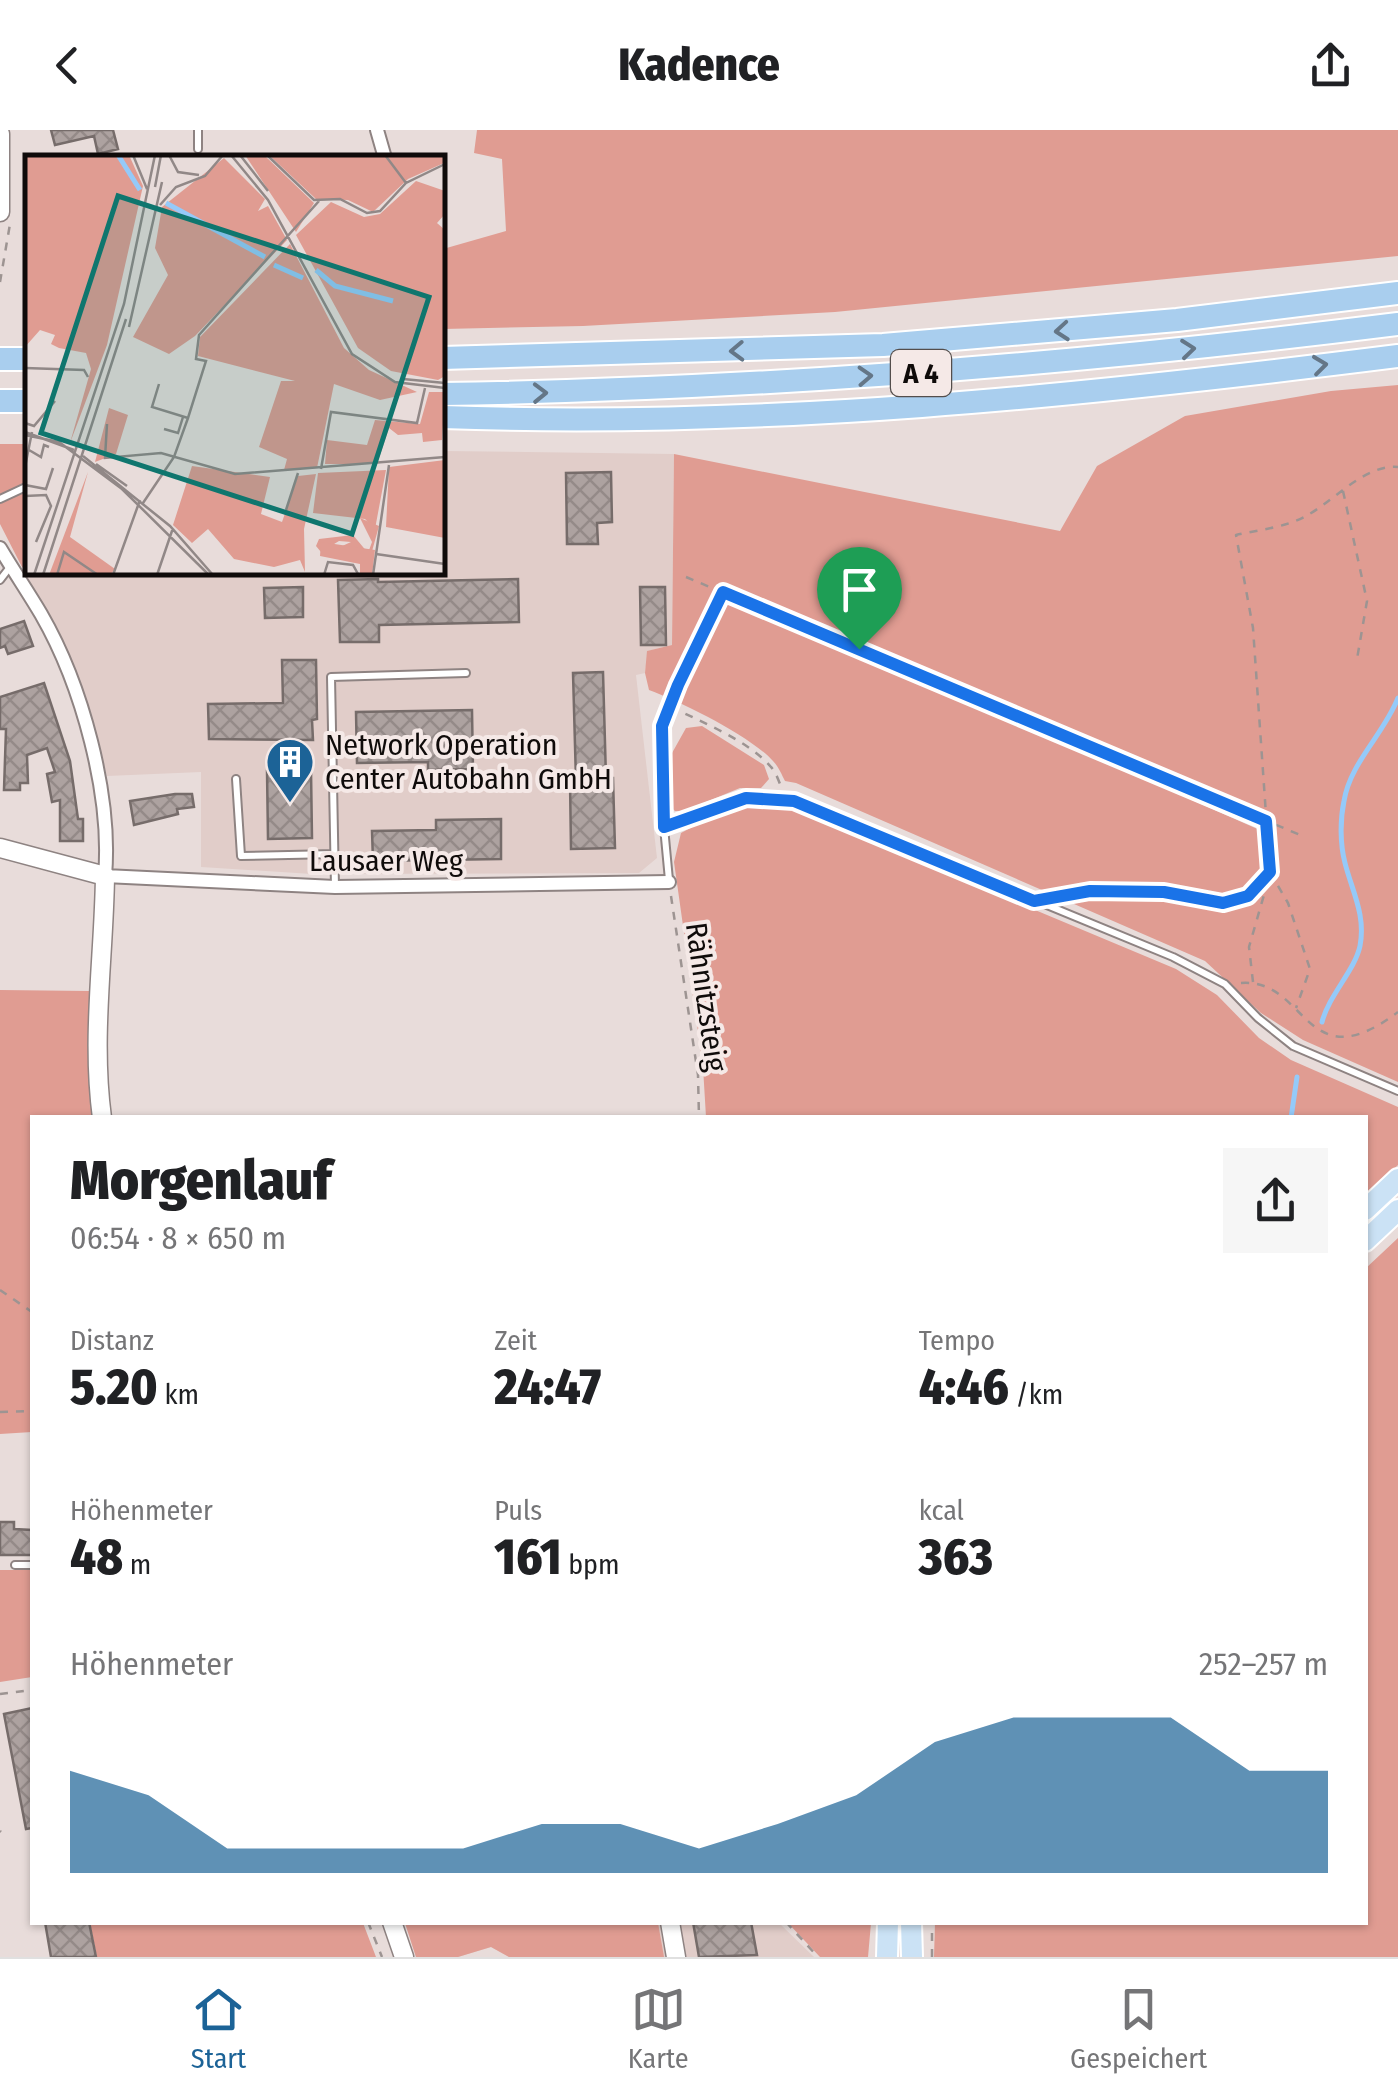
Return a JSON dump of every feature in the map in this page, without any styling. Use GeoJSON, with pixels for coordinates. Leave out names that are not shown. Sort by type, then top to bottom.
{"type":"FeatureCollection","features":[{"type":"Feature","properties":{"kind":"highway","name":"A 4"},"geometry":{"type":"LineString","coordinates":[[445,358],[882,346],[1177,320],[1398,293]]}},
{"type":"Feature","properties":{"kind":"highway","name":"A 4"},"geometry":{"type":"LineString","coordinates":[[445,394],[682,388],[974,370],[1398,324]]}},
{"type":"Feature","properties":{"kind":"highway"},"geometry":{"type":"LineString","coordinates":[[445,417],[741,417],[890,408],[1392,359]]}},
{"type":"Feature","properties":{"kind":"main road"},"geometry":{"type":"LineString","coordinates":[[1368,1207],[1398,1178]]}},
{"type":"Feature","properties":{"kind":"main road"},"geometry":{"type":"LineString","coordinates":[[1368,1238],[1398,1210]]}},
{"type":"Feature","properties":{"kind":"main road"},"geometry":{"type":"LineString","coordinates":[[887,1957],[888,1925]]}},
{"type":"Feature","properties":{"kind":"main road"},"geometry":{"type":"LineString","coordinates":[[912,1925],[912,1957]]}},
{"type":"Feature","properties":{"kind":"street"},"geometry":{"type":"LineString","coordinates":[[377,130],[384,155]]}},
{"type":"Feature","properties":{"kind":"street"},"geometry":{"type":"LineString","coordinates":[[0,134],[0,212]]}},
{"type":"Feature","properties":{"kind":"street"},"geometry":{"type":"LineString","coordinates":[[0,548],[43,617],[65,666],[104,801],[108,846],[98,1008],[102,1115]]}},
{"type":"Feature","properties":{"kind":"street"},"geometry":{"type":"LineString","coordinates":[[0,848],[104,876]]}},
{"type":"Feature","properties":{"kind":"street","name":"Lausaer Weg"},"geometry":{"type":"LineString","coordinates":[[104,876],[335,887],[669,882]]}},
{"type":"Feature","properties":{"kind":"street"},"geometry":{"type":"LineString","coordinates":[[393,1925],[404,1957]]}},
{"type":"Feature","properties":{"kind":"street"},"geometry":{"type":"LineString","coordinates":[[671,1925],[676,1957]]}},
{"type":"Feature","properties":{"kind":"lane"},"geometry":{"type":"LineString","coordinates":[[198,130],[198,148]]}},
{"type":"Feature","properties":{"kind":"lane"},"geometry":{"type":"LineString","coordinates":[[0,499],[25,487]]}},
{"type":"Feature","properties":{"kind":"lane"},"geometry":{"type":"LineString","coordinates":[[0,580],[11,566]]}},
{"type":"Feature","properties":{"kind":"lane"},"geometry":{"type":"LineString","coordinates":[[335,887],[331,678],[466,673]]}},
{"type":"Feature","properties":{"kind":"lane"},"geometry":{"type":"LineString","coordinates":[[236,779],[241,856],[334,854]]}},
{"type":"Feature","properties":{"kind":"lane"},"geometry":{"type":"LineString","coordinates":[[669,882],[664,827],[746,798],[794,801],[1172,956],[1225,984],[1293,1046],[1398,1091]]}},
{"type":"Feature","properties":{"kind":"lane"},"geometry":{"type":"LineString","coordinates":[[15,1565],[30,1565]]}},
{"type":"Feature","properties":{"kind":"path"},"geometry":{"type":"LineString","coordinates":[[1398,467],[1387,466],[1343,489],[1304,518],[1236,535],[1253,628],[1270,872],[1249,947],[1252,982],[1276,994],[1310,1022],[1342,1038],[1371,1031],[1398,1012]]}},
{"type":"Feature","properties":{"kind":"path"},"geometry":{"type":"LineString","coordinates":[[1343,489],[1367,601],[1357,659]]}},
{"type":"Feature","properties":{"kind":"path"},"geometry":{"type":"LineString","coordinates":[[686,577],[1305,837]]}},
{"type":"Feature","properties":{"kind":"path"},"geometry":{"type":"LineString","coordinates":[[664,827],[662,726],[723,592]]}},
{"type":"Feature","properties":{"kind":"path"},"geometry":{"type":"LineString","coordinates":[[670,706],[723,732],[773,768],[784,800]]}},
{"type":"Feature","properties":{"kind":"path"},"geometry":{"type":"LineString","coordinates":[[1034,901],[1090,891],[1164,892],[1223,903],[1248,896],[1270,872]]}},
{"type":"Feature","properties":{"kind":"path"},"geometry":{"type":"LineString","coordinates":[[1270,872],[1288,903],[1310,969],[1295,1010]]}},
{"type":"Feature","properties":{"kind":"path","name":"Rähnitzsteig"},"geometry":{"type":"LineString","coordinates":[[669,882],[698,1075],[698,1115]]}},
{"type":"Feature","properties":{"kind":"path"},"geometry":{"type":"LineString","coordinates":[[0,1290],[30,1311]]}},
{"type":"Feature","properties":{"kind":"path"},"geometry":{"type":"LineString","coordinates":[[0,1412],[30,1411]]}},
{"type":"Feature","properties":{"kind":"path"},"geometry":{"type":"LineString","coordinates":[[0,1694],[30,1690]]}},
{"type":"Feature","properties":{"kind":"path"},"geometry":{"type":"LineString","coordinates":[[369,1925],[382,1957]]}},
{"type":"Feature","properties":{"kind":"path"},"geometry":{"type":"LineString","coordinates":[[789,1925],[818,1957]]}},
{"type":"Feature","properties":{"kind":"path"},"geometry":{"type":"LineString","coordinates":[[932,1925],[932,1957]]}},
{"type":"Feature","properties":{"kind":"shaded area"},"geometry":{"type":"Polygon","coordinates":[[[477,130],[1398,130],[1398,256],[835,312],[583,326],[445,329],[445,248],[506,231],[502,159],[474,153],[477,130]]]}},
{"type":"Feature","properties":{"kind":"shaded area"},"geometry":{"type":"Polygon","coordinates":[[[1398,385],[1398,1082],[1303,1040],[1261,1013],[1205,961],[785,781],[773,761],[748,741],[697,711],[649,690],[645,673],[647,651],[672,645],[674,454],[1060,531],[1097,466],[1185,416],[1331,391],[1398,385]],[[725,593],[1262,831],[1252,808],[725,593]]]}},
{"type":"Feature","properties":{"kind":"shaded area"},"geometry":{"type":"Polygon","coordinates":[[[0,444],[25,444],[25,566],[0,524],[0,444]]]}},
{"type":"Feature","properties":{"kind":"shaded area"},"geometry":{"type":"Polygon","coordinates":[[[445,451],[674,454],[672,645],[648,651],[645,673],[636,675],[657,858],[639,873],[312,874],[201,867],[201,772],[107,776],[87,705],[55,628],[26,575],[445,575],[445,451]]]}},
{"type":"Feature","properties":{"kind":"shaded area"},"geometry":{"type":"Polygon","coordinates":[[[702,726],[764,765],[769,779],[761,788],[740,788],[684,811],[675,811],[664,801],[667,762],[686,728],[702,726]]]}},
{"type":"Feature","properties":{"kind":"shaded area"},"geometry":{"type":"Polygon","coordinates":[[[758,803],[789,807],[1176,969],[1217,995],[1259,1038],[1291,1060],[1398,1107],[1398,1165],[1368,1193],[1368,1115],[706,1115],[703,1067],[674,862],[681,833],[715,815],[758,803]]]}},
{"type":"Feature","properties":{"kind":"shaded area"},"geometry":{"type":"Polygon","coordinates":[[[0,990],[89,991],[93,1115],[30,1115],[30,1432],[0,1434],[0,990]]]}},
{"type":"Feature","properties":{"kind":"shaded area"},"geometry":{"type":"Polygon","coordinates":[[[1398,1238],[1398,1957],[934,1957],[935,1925],[1368,1925],[1368,1266],[1398,1238]]]}},
{"type":"Feature","properties":{"kind":"shaded area"},"geometry":{"type":"Polygon","coordinates":[[[0,1570],[30,1570],[30,1677],[0,1682],[0,1570]]]}},
{"type":"Feature","properties":{"kind":"shaded area"},"geometry":{"type":"Polygon","coordinates":[[[90,1925],[364,1925],[376,1957],[97,1957],[90,1925]]]}},
{"type":"Feature","properties":{"kind":"shaded area"},"geometry":{"type":"Polygon","coordinates":[[[406,1925],[781,1925],[814,1957],[509,1957],[491,1947],[458,1957],[416,1957],[406,1925]]]}},
{"type":"Feature","properties":{"kind":"shaded area"},"geometry":{"type":"Polygon","coordinates":[[[406,1925],[658,1925],[664,1957],[509,1957],[491,1947],[458,1957],[416,1957],[406,1925]]]}},
{"type":"Feature","properties":{"kind":"shaded area"},"geometry":{"type":"Polygon","coordinates":[[[790,1925],[871,1925],[868,1957],[820,1957],[790,1925]]]}},
{"type":"Feature","properties":{"kind":"building"},"geometry":{"type":"Polygon","coordinates":[[[51,130],[113,130],[118,149],[98,154],[94,136],[55,145],[51,130]]]}},
{"type":"Feature","properties":{"kind":"building"},"geometry":{"type":"Polygon","coordinates":[[[611,472],[612,522],[597,523],[598,544],[567,544],[566,473],[611,472]]]}},
{"type":"Feature","properties":{"kind":"building"},"geometry":{"type":"Polygon","coordinates":[[[518,579],[519,622],[379,625],[379,642],[340,642],[338,580],[518,579]]]}},
{"type":"Feature","properties":{"kind":"building"},"geometry":{"type":"Polygon","coordinates":[[[303,587],[303,617],[265,618],[264,588],[303,587]]]}},
{"type":"Feature","properties":{"kind":"building"},"geometry":{"type":"Polygon","coordinates":[[[640,587],[665,587],[666,645],[641,645],[640,587]]]}},
{"type":"Feature","properties":{"kind":"building"},"geometry":{"type":"Polygon","coordinates":[[[24,621],[33,646],[8,654],[5,646],[0,648],[0,629],[24,621]]]}},
{"type":"Feature","properties":{"kind":"building"},"geometry":{"type":"Polygon","coordinates":[[[282,660],[316,660],[317,719],[312,720],[313,740],[209,739],[208,704],[283,703],[282,660]]]}},
{"type":"Feature","properties":{"kind":"building"},"geometry":{"type":"Polygon","coordinates":[[[603,672],[606,778],[613,778],[615,848],[571,849],[570,781],[576,781],[573,673],[603,672]]]}},
{"type":"Feature","properties":{"kind":"building"},"geometry":{"type":"Polygon","coordinates":[[[44,683],[70,761],[78,819],[83,819],[83,841],[60,841],[60,800],[52,802],[47,774],[55,772],[47,748],[27,755],[28,783],[20,783],[20,790],[4,790],[6,729],[0,729],[0,697],[44,683]]]}},
{"type":"Feature","properties":{"kind":"building"},"geometry":{"type":"Polygon","coordinates":[[[472,710],[473,769],[428,770],[428,762],[357,763],[356,712],[472,710]]]}},
{"type":"Feature","properties":{"kind":"building","name":"Network Operation Center Autobahn GmbH"},"geometry":{"type":"Polygon","coordinates":[[[311,770],[312,838],[268,839],[267,771],[311,770]]]}},
{"type":"Feature","properties":{"kind":"building"},"geometry":{"type":"Polygon","coordinates":[[[192,794],[194,807],[134,825],[130,801],[192,794]]]}},
{"type":"Feature","properties":{"kind":"building"},"geometry":{"type":"Polygon","coordinates":[[[501,819],[501,859],[373,861],[372,831],[436,830],[436,820],[501,819]]]}},
{"type":"Feature","properties":{"kind":"building"},"geometry":{"type":"Polygon","coordinates":[[[0,1522],[14,1522],[14,1529],[30,1530],[30,1555],[0,1555],[0,1522]]]}},
{"type":"Feature","properties":{"kind":"building"},"geometry":{"type":"Polygon","coordinates":[[[30,1708],[30,1828],[26,1829],[4,1714],[30,1708]]]}},
{"type":"Feature","properties":{"kind":"building"},"geometry":{"type":"Polygon","coordinates":[[[46,1925],[90,1925],[96,1957],[51,1957],[46,1925]]]}},
{"type":"Feature","properties":{"kind":"building"},"geometry":{"type":"Polygon","coordinates":[[[694,1925],[752,1925],[757,1955],[699,1957],[694,1925]]]}},
{"type":"Feature","properties":{"kind":"waterway"},"geometry":{"type":"LineString","coordinates":[[1322,1022],[1360,946],[1360,913],[1342,848],[1347,787],[1398,698]]}},
{"type":"Feature","properties":{"kind":"waterway"},"geometry":{"type":"LineString","coordinates":[[1291,1115],[1297,1077]]}},
{"type":"Feature","properties":{"kind":"place","name":"Network Operation Center Autobahn GmbH"},"geometry":{"type":"Point","coordinates":[290,804]}},
{"type":"Feature","properties":{"kind":"route"},"geometry":{"type":"LineString","coordinates":[[723,592],[859,649],[1266,821],[1270,872],[1248,896],[1223,903],[1164,892],[1090,891],[1034,901],[794,801],[746,798],[664,827],[662,726],[723,592]]}}]}
